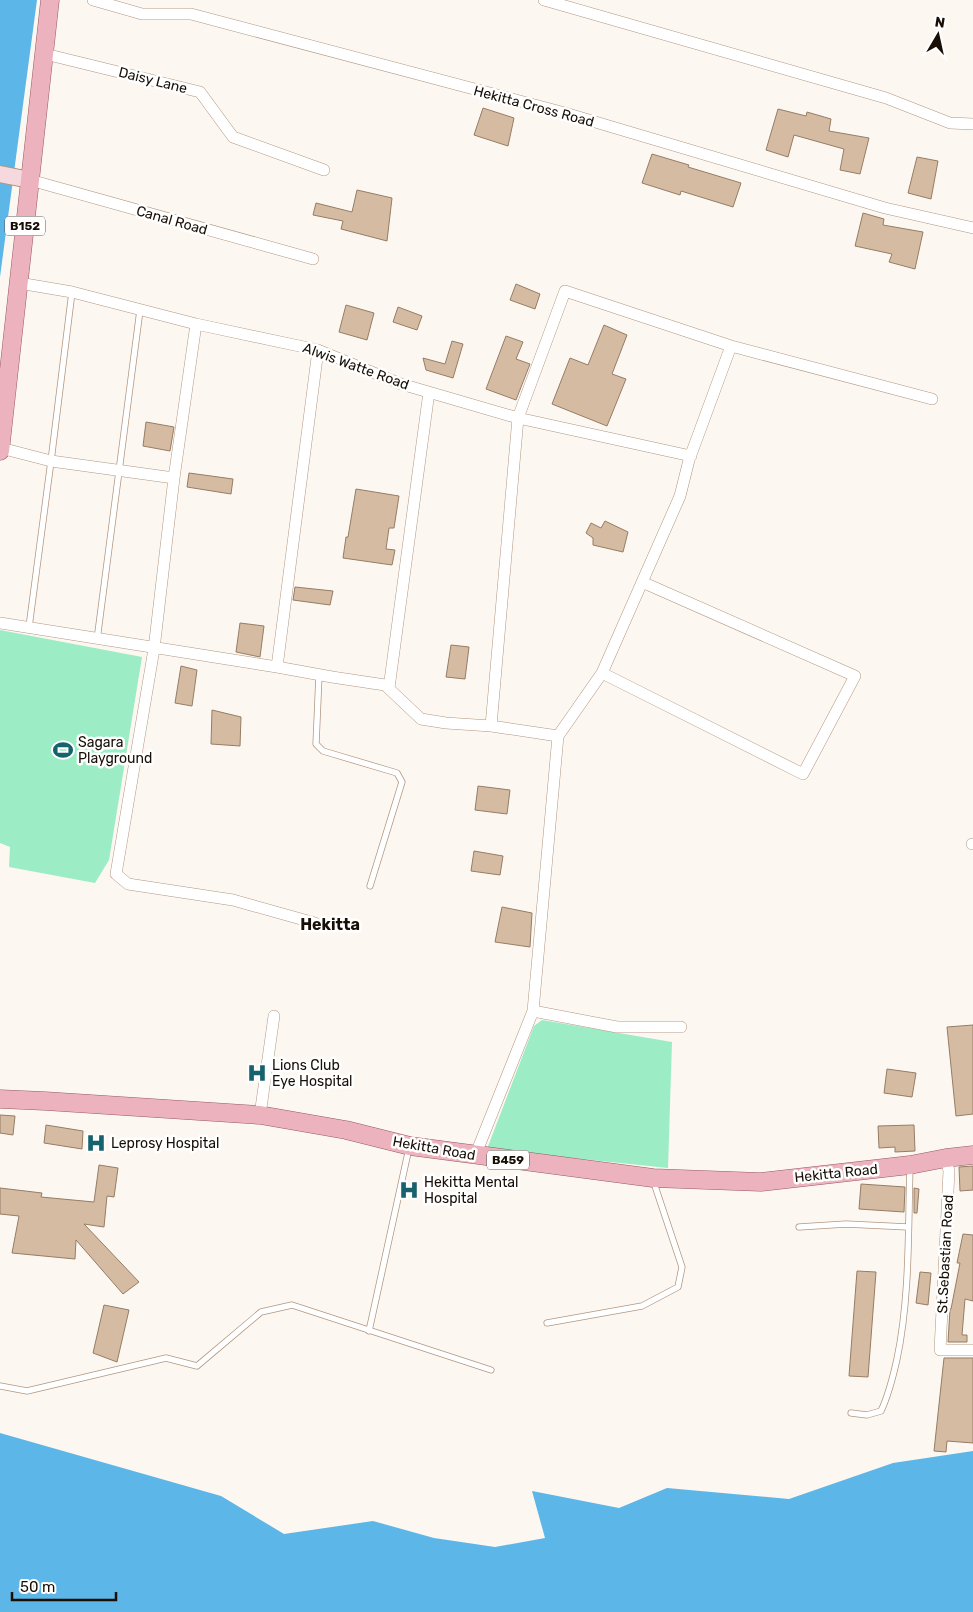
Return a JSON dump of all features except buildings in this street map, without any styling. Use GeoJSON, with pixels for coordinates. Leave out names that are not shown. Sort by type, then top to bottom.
{"type":"FeatureCollection","features":[{"type":"Feature","properties":{"kind":"main road","name":"B152"},"geometry":{"type":"LineString","coordinates":[[0,450],[50,0]]}},
{"type":"Feature","properties":{"kind":"main road","name":"Hekitta Road"},"geometry":{"type":"LineString","coordinates":[[0,1089],[45,1100]]}},
{"type":"Feature","properties":{"kind":"main road","name":"Hekitta Road"},"geometry":{"type":"LineString","coordinates":[[0,1100],[45,1100],[260,1114],[346,1130],[410,1146],[474,1156],[653,1178],[761,1182],[910,1165],[973,1155]]}},
{"type":"Feature","properties":{"kind":"street","name":"Hekitta Cross Road"},"geometry":{"type":"LineString","coordinates":[[93,0],[142,14],[191,14],[565,113],[885,208],[973,228]]}},
{"type":"Feature","properties":{"kind":"street"},"geometry":{"type":"LineString","coordinates":[[544,0],[886,98],[950,123],[973,124]]}},
{"type":"Feature","properties":{"kind":"street","name":"Daisy Lane"},"geometry":{"type":"LineString","coordinates":[[45,54],[200,92],[233,137],[324,170]]}},
{"type":"Feature","properties":{"kind":"street"},"geometry":{"type":"LineString","coordinates":[[0,174],[30,180]]}},
{"type":"Feature","properties":{"kind":"street","name":"Canal Road"},"geometry":{"type":"LineString","coordinates":[[30,180],[313,259]]}},
{"type":"Feature","properties":{"kind":"street","name":"Alwis Watte Road"},"geometry":{"type":"LineString","coordinates":[[19,282],[72,292],[196,324],[318,350],[401,384],[518,418],[691,456]]}},
{"type":"Feature","properties":{"kind":"street"},"geometry":{"type":"LineString","coordinates":[[490,726],[518,418],[565,291],[731,346],[932,399]]}},
{"type":"Feature","properties":{"kind":"street"},"geometry":{"type":"LineString","coordinates":[[196,324],[174,478],[154,649],[116,874],[128,884],[233,900],[315,923]]}},
{"type":"Feature","properties":{"kind":"street"},"geometry":{"type":"LineString","coordinates":[[474,1156],[533,1011],[558,736],[602,673],[680,496],[691,456],[731,346]]}},
{"type":"Feature","properties":{"kind":"street"},"geometry":{"type":"LineString","coordinates":[[277,667],[318,350]]}},
{"type":"Feature","properties":{"kind":"street"},"geometry":{"type":"LineString","coordinates":[[389,688],[429,392]]}},
{"type":"Feature","properties":{"kind":"street"},"geometry":{"type":"LineString","coordinates":[[0,450],[52,461],[174,478]]}},
{"type":"Feature","properties":{"kind":"street"},"geometry":{"type":"LineString","coordinates":[[602,673],[803,774],[855,676],[642,582]]}},
{"type":"Feature","properties":{"kind":"street"},"geometry":{"type":"LineString","coordinates":[[0,623],[385,685],[421,719],[490,726],[558,736]]}},
{"type":"Feature","properties":{"kind":"street"},"geometry":{"type":"LineString","coordinates":[[533,1011],[617,1027],[681,1026]]}},
{"type":"Feature","properties":{"kind":"street"},"geometry":{"type":"LineString","coordinates":[[260,1114],[274,1016]]}},
{"type":"Feature","properties":{"kind":"street","name":"St.Sebastian Road"},"geometry":{"type":"LineString","coordinates":[[946,1158],[949,1171],[940,1350],[973,1350]]}},
{"type":"Feature","properties":{"kind":"lane"},"geometry":{"type":"LineString","coordinates":[[29,627],[52,461],[72,292]]}},
{"type":"Feature","properties":{"kind":"lane"},"geometry":{"type":"LineString","coordinates":[[97,640],[140,310]]}},
{"type":"Feature","properties":{"kind":"lane"},"geometry":{"type":"LineString","coordinates":[[319,675],[316,744],[323,751],[397,773],[402,782],[370,886]]}},
{"type":"Feature","properties":{"kind":"lane"},"geometry":{"type":"LineString","coordinates":[[369,1331],[410,1146]]}},
{"type":"Feature","properties":{"kind":"lane"},"geometry":{"type":"LineString","coordinates":[[851,1413],[867,1416],[880,1411],[888,1398],[902,1336],[910,1165]]}},
{"type":"Feature","properties":{"kind":"lane"},"geometry":{"type":"LineString","coordinates":[[547,1323],[642,1306],[678,1287],[682,1266],[653,1178]]}},
{"type":"Feature","properties":{"kind":"lane"},"geometry":{"type":"LineString","coordinates":[[799,1227],[846,1224],[908,1227]]}},
{"type":"Feature","properties":{"kind":"lane"},"geometry":{"type":"LineString","coordinates":[[0,1386],[27,1391],[166,1358],[197,1366],[260,1312],[292,1305],[491,1370]]}},
{"type":"Feature","properties":{"kind":"green space","name":"Sagara Playground"},"geometry":{"type":"Polygon","coordinates":[[[0,630],[142,657],[109,860],[95,883],[9,867],[10,847],[0,843],[0,630]]]}},
{"type":"Feature","properties":{"kind":"green space"},"geometry":{"type":"Polygon","coordinates":[[[542,1020],[672,1042],[668,1168],[487,1149],[534,1026],[542,1020]]]}},
{"type":"Feature","properties":{"kind":"water"},"geometry":{"type":"Polygon","coordinates":[[[0,0],[37,0],[0,277],[0,0]]]}},
{"type":"Feature","properties":{"kind":"water"},"geometry":{"type":"Polygon","coordinates":[[[0,1433],[221,1496],[284,1534],[373,1521],[434,1538],[495,1547],[545,1538],[532,1491],[619,1508],[667,1488],[789,1499],[893,1463],[973,1451],[973,1612],[0,1612],[0,1433]]]}},
{"type":"Feature","properties":{"kind":"place","name":"Sagara Playground"},"geometry":{"type":"Point","coordinates":[63,750]}},
{"type":"Feature","properties":{"kind":"place","name":"Lions Club Eye Hospital"},"geometry":{"type":"Point","coordinates":[257,1073]}},
{"type":"Feature","properties":{"kind":"place","name":"Leprosy Hospital"},"geometry":{"type":"Point","coordinates":[96,1143]}},
{"type":"Feature","properties":{"kind":"place","name":"Hekitta Mental Hospital"},"geometry":{"type":"Point","coordinates":[409,1190]}},
{"type":"Feature","properties":{"kind":"district","name":"Hekitta"},"geometry":{"type":"Point","coordinates":[330,924]}}]}
